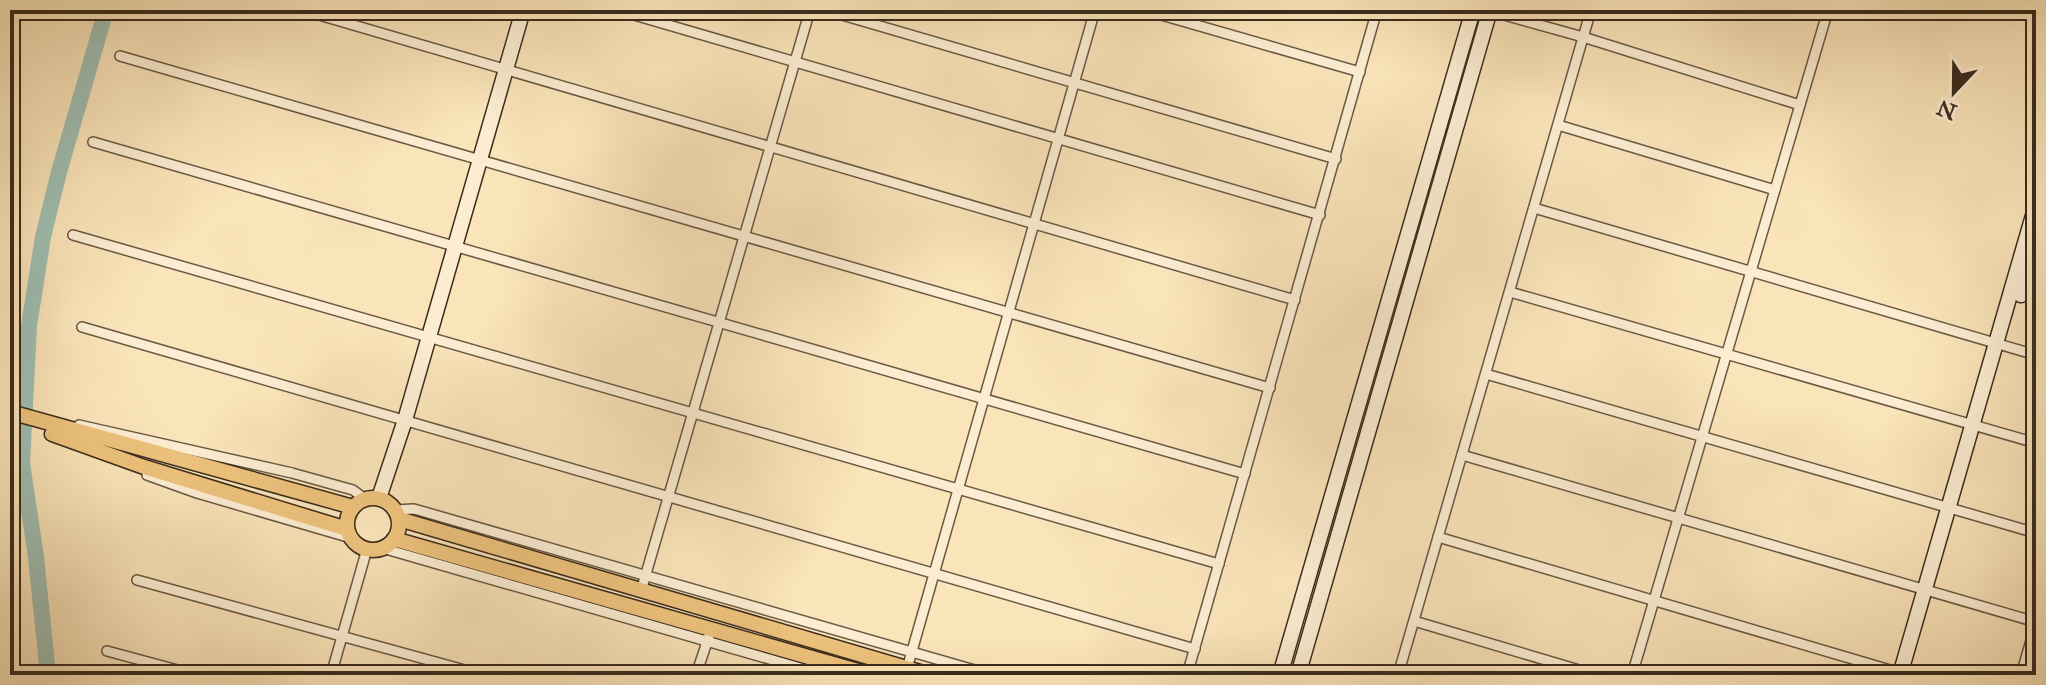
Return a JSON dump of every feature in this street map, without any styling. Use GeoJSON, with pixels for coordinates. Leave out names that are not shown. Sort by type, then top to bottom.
{"type":"FeatureCollection","features":[{"type":"Feature","properties":{"kind":"main road"},"geometry":{"type":"LineString","coordinates":[[349,534],[347,517],[366,501],[405,420],[523,10]]}},
{"type":"Feature","properties":{"kind":"main road"},"geometry":{"type":"LineString","coordinates":[[1280,675],[1473,10]]}},
{"type":"Feature","properties":{"kind":"main road"},"geometry":{"type":"LineString","coordinates":[[1298,675],[1489,10]]}},
{"type":"Feature","properties":{"kind":"main road"},"geometry":{"type":"LineString","coordinates":[[2028,265],[2036,205]]}},
{"type":"Feature","properties":{"kind":"main road"},"geometry":{"type":"LineString","coordinates":[[1904,674],[2002,344],[2036,243]]}},
{"type":"Feature","properties":{"kind":"main road"},"geometry":{"type":"LineString","coordinates":[[10,415],[56,430],[366,501],[397,514],[641,591],[906,672],[930,675]]}},
{"type":"Feature","properties":{"kind":"main road"},"geometry":{"type":"LineString","coordinates":[[56,430],[144,467],[381,545],[709,635],[872,675]]}},
{"type":"Feature","properties":{"kind":"main road"},"geometry":{"type":"LineString","coordinates":[[381,545],[399,529],[397,514]]}},
{"type":"Feature","properties":{"kind":"street"},"geometry":{"type":"LineString","coordinates":[[302,10],[1295,300]]}},
{"type":"Feature","properties":{"kind":"street"},"geometry":{"type":"LineString","coordinates":[[617,10],[1320,215]]}},
{"type":"Feature","properties":{"kind":"street"},"geometry":{"type":"LineString","coordinates":[[641,591],[810,10]]}},
{"type":"Feature","properties":{"kind":"street"},"geometry":{"type":"LineString","coordinates":[[825,10],[1336,159]]}},
{"type":"Feature","properties":{"kind":"street"},"geometry":{"type":"LineString","coordinates":[[906,672],[1095,10]]}},
{"type":"Feature","properties":{"kind":"street"},"geometry":{"type":"LineString","coordinates":[[1144,10],[1360,72]]}},
{"type":"Feature","properties":{"kind":"street"},"geometry":{"type":"LineString","coordinates":[[1187,675],[1377,10]]}},
{"type":"Feature","properties":{"kind":"street"},"geometry":{"type":"LineString","coordinates":[[1489,10],[1800,105]]}},
{"type":"Feature","properties":{"kind":"street"},"geometry":{"type":"LineString","coordinates":[[1398,675],[1591,10]]}},
{"type":"Feature","properties":{"kind":"street"},"geometry":{"type":"LineString","coordinates":[[1632,675],[1827,12],[1815,10]]}},
{"type":"Feature","properties":{"kind":"street"},"geometry":{"type":"LineString","coordinates":[[120,56],[1270,388]]}},
{"type":"Feature","properties":{"kind":"street"},"geometry":{"type":"LineString","coordinates":[[1558,125],[1775,190]]}},
{"type":"Feature","properties":{"kind":"street"},"geometry":{"type":"LineString","coordinates":[[93,142],[1245,474]]}},
{"type":"Feature","properties":{"kind":"street"},"geometry":{"type":"LineString","coordinates":[[1534,208],[2036,355]]}},
{"type":"Feature","properties":{"kind":"street"},"geometry":{"type":"LineString","coordinates":[[73,235],[1219,564]]}},
{"type":"Feature","properties":{"kind":"street"},"geometry":{"type":"LineString","coordinates":[[1510,292],[2036,443]]}},
{"type":"Feature","properties":{"kind":"street"},"geometry":{"type":"LineString","coordinates":[[82,327],[1195,649]]}},
{"type":"Feature","properties":{"kind":"street"},"geometry":{"type":"LineString","coordinates":[[1486,374],[2036,533]]}},
{"type":"Feature","properties":{"kind":"street"},"geometry":{"type":"LineString","coordinates":[[1462,455],[2036,623],[2021,675]]}},
{"type":"Feature","properties":{"kind":"street"},"geometry":{"type":"LineString","coordinates":[[397,514],[414,509],[992,675]]}},
{"type":"Feature","properties":{"kind":"street"},"geometry":{"type":"LineString","coordinates":[[1438,537],[1904,674]]}},
{"type":"Feature","properties":{"kind":"street"},"geometry":{"type":"LineString","coordinates":[[331,675],[342,637],[381,545]]}},
{"type":"Feature","properties":{"kind":"street"},"geometry":{"type":"LineString","coordinates":[[137,580],[483,675]]}},
{"type":"Feature","properties":{"kind":"street"},"geometry":{"type":"LineString","coordinates":[[1414,621],[1596,675]]}},
{"type":"Feature","properties":{"kind":"street"},"geometry":{"type":"LineString","coordinates":[[696,675],[709,635],[825,675]]}},
{"type":"Feature","properties":{"kind":"street"},"geometry":{"type":"LineString","coordinates":[[107,651],[196,675]]}},
{"type":"Feature","properties":{"kind":"waterway"},"geometry":{"type":"LineString","coordinates":[[48,675],[36,557],[22,463],[29,326],[43,237],[106,10]]}}]}
